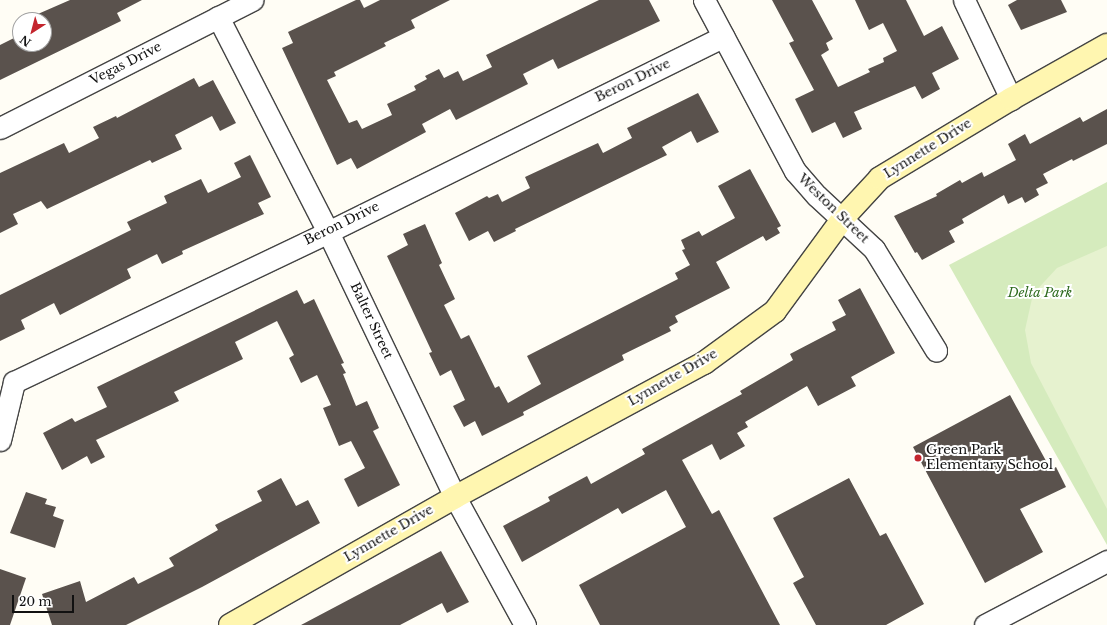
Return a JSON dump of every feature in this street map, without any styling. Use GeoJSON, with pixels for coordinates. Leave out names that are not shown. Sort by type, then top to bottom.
{"type":"FeatureCollection","features":[{"type":"Feature","properties":{"kind":"street","name":"Vegas Drive"},"geometry":{"type":"LineString","coordinates":[[0,128],[252,0]]}},
{"type":"Feature","properties":{"kind":"street","name":"Weston Street"},"geometry":{"type":"LineString","coordinates":[[704,0],[795,171],[817,196],[843,218],[874,249],[936,350]]}},
{"type":"Feature","properties":{"kind":"street"},"geometry":{"type":"LineString","coordinates":[[964,0],[1011,99]]}},
{"type":"Feature","properties":{"kind":"street","name":"Balter Street"},"geometry":{"type":"LineString","coordinates":[[218,17],[328,232],[454,497],[526,625]]}},
{"type":"Feature","properties":{"kind":"street","name":"Beron Drive"},"geometry":{"type":"LineString","coordinates":[[0,440],[14,382],[328,232],[723,37]]}},
{"type":"Feature","properties":{"kind":"street","name":"Lynnette Drive"},"geometry":{"type":"LineString","coordinates":[[230,625],[454,497],[704,363],[775,311],[843,218],[891,170],[1011,99],[1107,45]]}},
{"type":"Feature","properties":{"kind":"street"},"geometry":{"type":"LineString","coordinates":[[986,625],[1107,561]]}},
{"type":"Feature","properties":{"kind":"green space","name":"Delta Park"},"geometry":{"type":"Polygon","coordinates":[[[1107,182],[1107,545],[949,265],[1107,182]]]}},
{"type":"Feature","properties":{"kind":"green space"},"geometry":{"type":"Polygon","coordinates":[[[1107,246],[1107,509],[1031,363],[1025,330],[1033,294],[1057,268],[1107,246]]]}},
{"type":"Feature","properties":{"kind":"building"},"geometry":{"type":"Polygon","coordinates":[[[70,0],[142,0],[117,13],[121,21],[0,80],[0,45],[12,39],[12,52],[52,52],[52,12],[42,12],[70,0]]]}},
{"type":"Feature","properties":{"kind":"building"},"geometry":{"type":"Polygon","coordinates":[[[356,0],[360,0],[364,8],[380,0],[450,0],[411,20],[415,28],[384,43],[386,46],[334,72],[336,76],[327,80],[349,123],[357,120],[362,129],[392,115],[387,104],[416,90],[414,86],[427,79],[425,76],[439,69],[444,78],[458,71],[463,81],[492,67],[486,55],[599,0],[649,0],[660,21],[558,69],[553,59],[523,74],[528,84],[456,120],[450,109],[422,124],[426,132],[357,169],[351,158],[337,165],[282,48],[293,43],[288,32],[356,0]]]}},
{"type":"Feature","properties":{"kind":"building"},"geometry":{"type":"Polygon","coordinates":[[[772,0],[812,0],[833,39],[826,43],[829,50],[821,55],[838,87],[870,72],[868,69],[884,62],[883,58],[897,51],[883,23],[869,30],[855,0],[906,0],[924,36],[942,26],[959,59],[932,73],[940,89],[922,99],[915,86],[854,112],[862,129],[843,138],[835,122],[812,133],[795,99],[814,90],[789,43],[794,41],[772,0]]]}},
{"type":"Feature","properties":{"kind":"building"},"geometry":{"type":"Polygon","coordinates":[[[1017,0],[1061,0],[1067,12],[1021,30],[1008,5],[1017,0]]]}},
{"type":"Feature","properties":{"kind":"building"},"geometry":{"type":"Polygon","coordinates":[[[194,78],[199,87],[213,80],[236,123],[220,131],[212,116],[175,135],[182,149],[152,163],[150,160],[47,209],[41,201],[13,214],[18,224],[0,233],[0,173],[64,143],[69,153],[99,138],[93,127],[116,116],[117,118],[194,78]]]}},
{"type":"Feature","properties":{"kind":"building"},"geometry":{"type":"Polygon","coordinates":[[[698,93],[719,132],[697,143],[691,131],[662,147],[667,155],[515,229],[516,231],[494,242],[488,231],[469,241],[455,213],[487,196],[489,198],[498,194],[502,202],[530,188],[525,177],[598,143],[603,153],[632,138],[627,128],[698,93]]]}},
{"type":"Feature","properties":{"kind":"building"},"geometry":{"type":"Polygon","coordinates":[[[1107,109],[1107,144],[1073,161],[1072,159],[1043,174],[1048,183],[1036,189],[1039,195],[1025,203],[1022,197],[1008,204],[1004,195],[962,219],[964,223],[949,231],[955,242],[922,260],[917,252],[915,253],[894,216],[937,196],[936,194],[960,180],[962,183],[982,172],[984,177],[1016,160],[1008,144],[1025,134],[1030,144],[1080,117],[1083,122],[1107,109]]]}},
{"type":"Feature","properties":{"kind":"building"},"geometry":{"type":"Polygon","coordinates":[[[250,155],[271,197],[258,203],[264,214],[182,251],[183,254],[162,264],[157,254],[127,269],[131,278],[60,315],[54,303],[21,320],[25,329],[0,341],[0,295],[131,230],[127,222],[167,203],[164,196],[201,179],[208,193],[241,177],[234,163],[250,155]]]}},
{"type":"Feature","properties":{"kind":"building"},"geometry":{"type":"Polygon","coordinates":[[[750,169],[781,226],[777,228],[780,233],[766,241],[763,236],[716,262],[730,288],[675,316],[678,322],[669,327],[671,331],[622,355],[624,360],[523,412],[524,415],[482,436],[475,421],[464,427],[453,406],[465,400],[451,370],[440,376],[429,353],[432,352],[387,256],[408,245],[403,234],[425,224],[442,263],[439,265],[455,299],[444,305],[461,339],[469,335],[495,388],[499,386],[508,403],[541,384],[527,356],[678,279],[675,273],[690,265],[682,250],[685,249],[681,240],[699,231],[702,236],[735,218],[718,186],[750,169]]]}},
{"type":"Feature","properties":{"kind":"building"},"geometry":{"type":"Polygon","coordinates":[[[860,288],[895,353],[851,377],[856,386],[818,406],[807,386],[745,422],[748,427],[737,433],[745,446],[720,460],[712,444],[682,460],[712,514],[719,510],[780,625],[600,625],[579,585],[686,527],[666,490],[622,514],[618,508],[522,562],[503,526],[550,501],[548,497],[587,476],[591,484],[645,454],[642,449],[742,394],[740,391],[793,360],[790,354],[836,330],[832,322],[846,315],[838,300],[860,288]]]}},
{"type":"Feature","properties":{"kind":"building"},"geometry":{"type":"Polygon","coordinates":[[[297,290],[304,304],[314,299],[344,363],[341,364],[346,373],[343,374],[356,406],[367,401],[379,428],[373,431],[400,485],[358,507],[344,479],[365,468],[351,441],[339,446],[323,408],[331,405],[317,375],[301,383],[289,358],[294,355],[277,321],[235,342],[243,359],[174,392],[179,401],[96,440],[105,457],[91,464],[87,456],[62,470],[43,433],[72,418],[75,422],[107,407],[97,387],[297,290]]]}},
{"type":"Feature","properties":{"kind":"building"},"geometry":{"type":"Polygon","coordinates":[[[1010,395],[1051,470],[1056,467],[1066,487],[1020,509],[1043,552],[985,583],[913,447],[1010,395]]]}},
{"type":"Feature","properties":{"kind":"building"},"geometry":{"type":"Polygon","coordinates":[[[281,478],[296,506],[308,500],[320,523],[202,587],[126,625],[52,625],[42,594],[80,581],[86,602],[134,577],[138,584],[174,566],[169,558],[218,530],[215,525],[262,501],[257,491],[281,478]]]}},
{"type":"Feature","properties":{"kind":"building"},"geometry":{"type":"Polygon","coordinates":[[[849,478],[880,536],[886,533],[924,604],[886,625],[816,625],[793,583],[804,577],[773,518],[849,478]]]}},
{"type":"Feature","properties":{"kind":"building"},"geometry":{"type":"Polygon","coordinates":[[[26,492],[47,499],[45,504],[56,507],[53,516],[64,520],[55,548],[10,533],[26,492]]]}},
{"type":"Feature","properties":{"kind":"building"},"geometry":{"type":"Polygon","coordinates":[[[441,551],[469,602],[447,613],[442,603],[400,625],[301,625],[441,551]]]}},
{"type":"Feature","properties":{"kind":"building"},"geometry":{"type":"Polygon","coordinates":[[[0,569],[26,578],[10,625],[0,625],[0,569]]]}},
{"type":"Feature","properties":{"kind":"place","name":"Green Park Elementary School"},"geometry":{"type":"Point","coordinates":[918,458]}}]}
